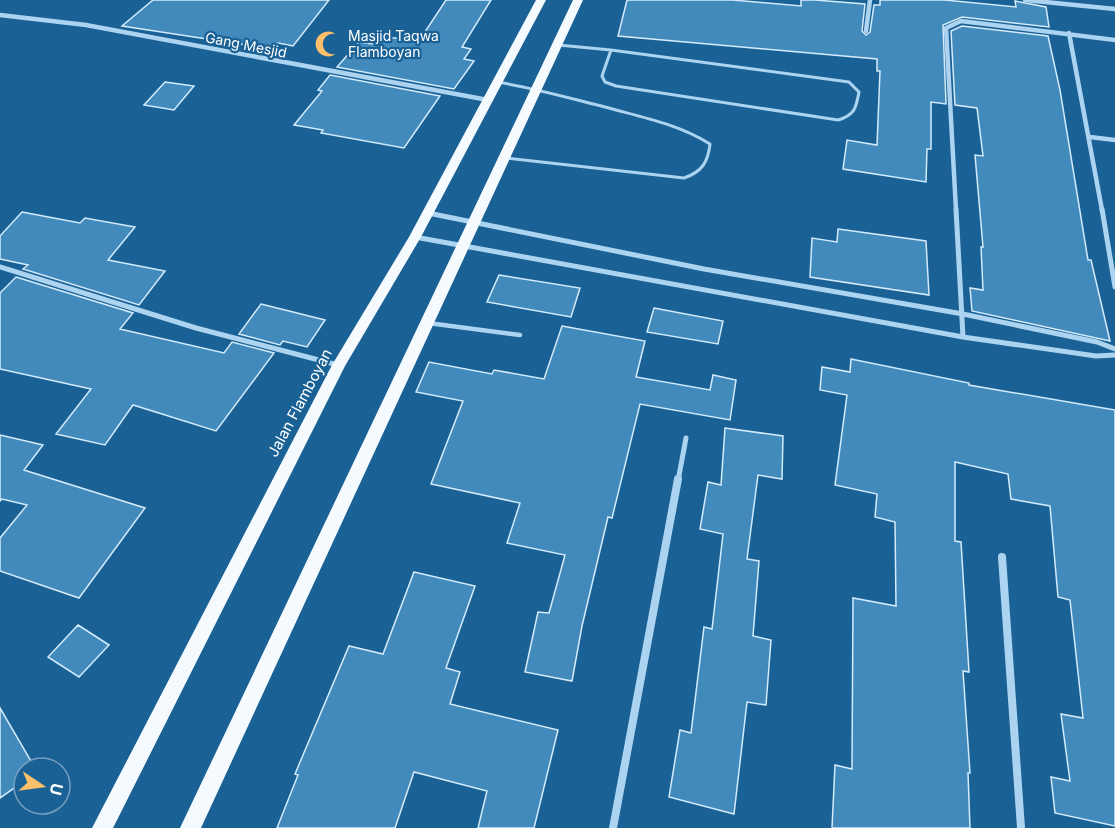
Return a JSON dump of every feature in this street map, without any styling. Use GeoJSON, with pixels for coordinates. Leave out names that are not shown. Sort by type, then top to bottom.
{"type":"FeatureCollection","features":[{"type":"Feature","properties":{"kind":"main road","name":"Jalan Flamboyan"},"geometry":{"type":"LineString","coordinates":[[102,828],[339,365],[415,237],[541,0]]}},
{"type":"Feature","properties":{"kind":"main road"},"geometry":{"type":"LineString","coordinates":[[190,828],[578,0]]}},
{"type":"Feature","properties":{"kind":"street"},"geometry":{"type":"LineString","coordinates":[[866,31],[870,0]]}},
{"type":"Feature","properties":{"kind":"street"},"geometry":{"type":"LineString","coordinates":[[1025,0],[1115,9]]}},
{"type":"Feature","properties":{"kind":"street","name":"Gang Mesjid"},"geometry":{"type":"LineString","coordinates":[[0,15],[86,25],[488,100]]}},
{"type":"Feature","properties":{"kind":"street"},"geometry":{"type":"LineString","coordinates":[[963,337],[946,27],[961,21],[1115,40]]}},
{"type":"Feature","properties":{"kind":"street"},"geometry":{"type":"LineString","coordinates":[[1069,33],[1090,137],[1115,287]]}},
{"type":"Feature","properties":{"kind":"street"},"geometry":{"type":"LineString","coordinates":[[1090,137],[1115,140]]}},
{"type":"Feature","properties":{"kind":"street"},"geometry":{"type":"LineString","coordinates":[[428,213],[704,269],[963,314],[1097,342],[1115,349]]}},
{"type":"Feature","properties":{"kind":"street"},"geometry":{"type":"LineString","coordinates":[[415,237],[963,337],[1096,356],[1115,355]]}},
{"type":"Feature","properties":{"kind":"street"},"geometry":{"type":"LineString","coordinates":[[0,267],[196,328],[339,365]]}},
{"type":"Feature","properties":{"kind":"street"},"geometry":{"type":"LineString","coordinates":[[614,828],[687,438]]}},
{"type":"Feature","properties":{"kind":"street"},"geometry":{"type":"LineString","coordinates":[[1002,557],[1022,828]]}},
{"type":"Feature","properties":{"kind":"lane"},"geometry":{"type":"LineString","coordinates":[[557,45],[612,50],[849,82],[859,92],[855,112],[849,117],[838,120],[615,86],[605,82],[602,76],[612,50]]}},
{"type":"Feature","properties":{"kind":"lane"},"geometry":{"type":"LineString","coordinates":[[497,82],[537,89],[698,135],[710,144],[708,163],[697,174],[684,178],[505,158]]}},
{"type":"Feature","properties":{"kind":"lane"},"geometry":{"type":"LineString","coordinates":[[428,323],[520,335]]}},
{"type":"Feature","properties":{"kind":"building"},"geometry":{"type":"Polygon","coordinates":[[[153,0],[329,0],[293,46],[278,43],[272,49],[122,26],[153,0]]]}},
{"type":"Feature","properties":{"kind":"building"},"geometry":{"type":"Polygon","coordinates":[[[446,0],[491,0],[462,47],[471,49],[464,59],[474,61],[454,89],[337,67],[359,42],[372,44],[378,36],[419,41],[446,0]]]}},
{"type":"Feature","properties":{"kind":"building"},"geometry":{"type":"Polygon","coordinates":[[[627,0],[733,0],[801,6],[801,0],[815,0],[865,4],[862,31],[866,35],[870,32],[874,5],[880,5],[880,0],[945,0],[1016,7],[1015,1],[1046,7],[1049,27],[962,17],[943,25],[946,104],[931,102],[931,149],[927,149],[926,182],[843,169],[847,140],[877,145],[880,71],[877,71],[877,59],[618,36],[627,0]]]}},
{"type":"Feature","properties":{"kind":"building"},"geometry":{"type":"Polygon","coordinates":[[[962,26],[1048,36],[1060,90],[1088,260],[1091,260],[1110,341],[972,311],[970,288],[983,290],[981,247],[983,247],[975,155],[983,156],[977,108],[955,105],[951,31],[962,26]]]}},
{"type":"Feature","properties":{"kind":"building"},"geometry":{"type":"Polygon","coordinates":[[[330,75],[440,96],[404,148],[321,133],[323,130],[294,125],[322,91],[318,90],[330,75]]]}},
{"type":"Feature","properties":{"kind":"building"},"geometry":{"type":"Polygon","coordinates":[[[165,82],[194,86],[174,110],[144,105],[165,82]]]}},
{"type":"Feature","properties":{"kind":"building"},"geometry":{"type":"Polygon","coordinates":[[[22,212],[80,223],[85,218],[135,227],[108,260],[165,271],[139,305],[23,269],[28,265],[0,259],[0,236],[22,212]]]}},
{"type":"Feature","properties":{"kind":"building"},"geometry":{"type":"Polygon","coordinates":[[[838,229],[926,241],[929,295],[810,277],[812,238],[837,242],[838,229]]]}},
{"type":"Feature","properties":{"kind":"building"},"geometry":{"type":"Polygon","coordinates":[[[499,275],[580,288],[571,317],[487,302],[499,275]]]}},
{"type":"Feature","properties":{"kind":"building"},"geometry":{"type":"Polygon","coordinates":[[[16,277],[133,313],[120,329],[224,353],[232,342],[274,353],[216,431],[133,405],[105,445],[56,434],[91,389],[0,369],[0,293],[16,277]]]}},
{"type":"Feature","properties":{"kind":"building"},"geometry":{"type":"Polygon","coordinates":[[[261,304],[325,320],[307,347],[283,341],[280,345],[239,334],[261,304]]]}},
{"type":"Feature","properties":{"kind":"building"},"geometry":{"type":"Polygon","coordinates":[[[654,308],[723,321],[718,344],[647,332],[654,308]]]}},
{"type":"Feature","properties":{"kind":"building"},"geometry":{"type":"Polygon","coordinates":[[[562,326],[645,341],[636,377],[710,390],[713,375],[736,380],[730,420],[640,404],[612,518],[608,517],[582,626],[572,681],[525,672],[538,612],[549,613],[565,555],[507,543],[520,503],[431,484],[463,401],[416,392],[429,362],[492,374],[494,370],[544,379],[562,326]]]}},
{"type":"Feature","properties":{"kind":"building"},"geometry":{"type":"Polygon","coordinates":[[[851,359],[969,383],[969,385],[1115,410],[1115,826],[1055,813],[1051,777],[1070,781],[1061,714],[1083,718],[1070,600],[1058,597],[1050,506],[1011,499],[1008,474],[955,462],[955,541],[961,542],[969,672],[963,671],[970,773],[968,773],[970,828],[832,828],[835,765],[852,769],[853,598],[896,606],[895,522],[875,517],[877,494],[835,485],[847,395],[820,390],[822,367],[850,372],[851,359]]]}},
{"type":"Feature","properties":{"kind":"building"},"geometry":{"type":"Polygon","coordinates":[[[725,428],[783,436],[782,479],[758,475],[747,559],[759,561],[753,636],[771,640],[766,705],[747,702],[734,814],[669,797],[680,730],[691,733],[704,627],[712,629],[723,534],[700,529],[708,482],[721,485],[725,428]]]}},
{"type":"Feature","properties":{"kind":"building"},"geometry":{"type":"Polygon","coordinates":[[[0,435],[43,445],[24,470],[145,508],[79,598],[0,571],[0,538],[27,505],[2,499],[0,501],[0,435]]]}},
{"type":"Feature","properties":{"kind":"building"},"geometry":{"type":"Polygon","coordinates":[[[414,572],[475,586],[446,668],[460,672],[450,704],[558,730],[534,828],[478,828],[487,791],[414,772],[395,828],[277,828],[298,775],[295,774],[349,646],[383,654],[414,572]]]}},
{"type":"Feature","properties":{"kind":"building"},"geometry":{"type":"Polygon","coordinates":[[[78,625],[109,645],[79,677],[48,657],[78,625]]]}},
{"type":"Feature","properties":{"kind":"building"},"geometry":{"type":"Polygon","coordinates":[[[0,708],[28,756],[12,756],[12,790],[0,798],[0,708]]]}},
{"type":"Feature","properties":{"kind":"place","name":"Masjid Taqwa Flamboyan"},"geometry":{"type":"Point","coordinates":[328,44]}}]}
